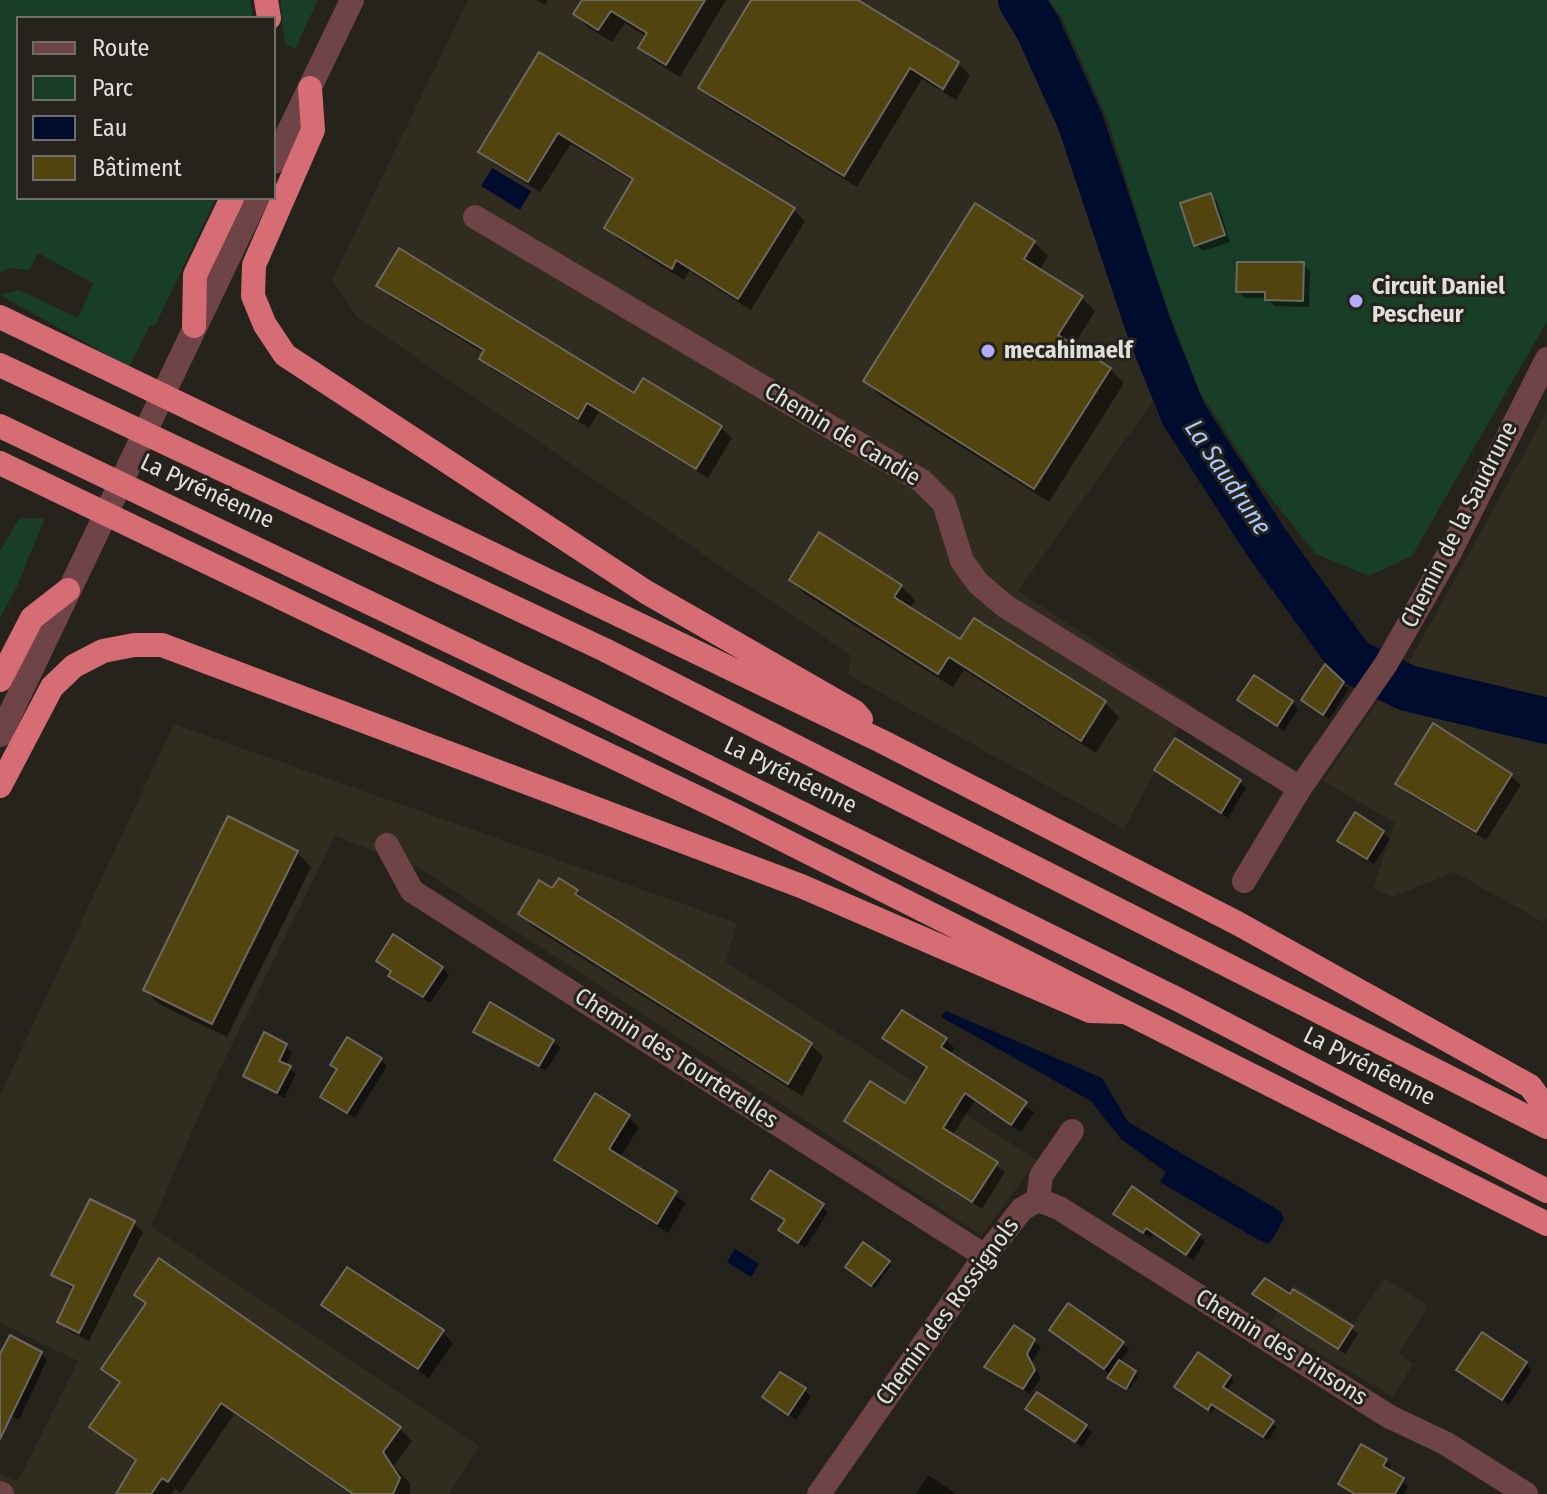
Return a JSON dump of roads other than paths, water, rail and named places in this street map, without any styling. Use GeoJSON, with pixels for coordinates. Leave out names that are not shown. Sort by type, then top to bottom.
{"type":"FeatureCollection","features":[{"type":"Feature","properties":{"kind":"highway"},"geometry":{"type":"LineString","coordinates":[[310,88],[313,130],[254,265],[253,296],[265,325],[285,355],[646,592],[855,712],[881,741]]}},
{"type":"Feature","properties":{"kind":"highway"},"geometry":{"type":"LineString","coordinates":[[194,326],[195,275],[231,200]]}},
{"type":"Feature","properties":{"kind":"highway"},"geometry":{"type":"LineString","coordinates":[[0,317],[881,741],[1237,923],[1530,1086],[1547,1109]]}},
{"type":"Feature","properties":{"kind":"highway","name":"La Pyrénéenne"},"geometry":{"type":"LineString","coordinates":[[0,365],[619,657],[1547,1127]]}},
{"type":"Feature","properties":{"kind":"highway","name":"La Pyrénéenne"},"geometry":{"type":"LineString","coordinates":[[0,426],[587,707],[1082,952],[1547,1191]]}},
{"type":"Feature","properties":{"kind":"highway"},"geometry":{"type":"LineString","coordinates":[[0,463],[722,809],[1547,1224]]}},
{"type":"Feature","properties":{"kind":"highway"},"geometry":{"type":"LineString","coordinates":[[0,680],[32,618],[71,583]]}},
{"type":"Feature","properties":{"kind":"highway"},"geometry":{"type":"LineString","coordinates":[[0,786],[52,687],[74,666],[103,651],[134,645],[162,645],[801,886],[1090,1011],[1132,1013]]}},
{"type":"Feature","properties":{"kind":"street"},"geometry":{"type":"LineString","coordinates":[[276,158],[352,0]]}},
{"type":"Feature","properties":{"kind":"street"},"geometry":{"type":"LineString","coordinates":[[0,735],[182,349],[256,200]]}},
{"type":"Feature","properties":{"kind":"street","name":"Chemin de Candie"},"geometry":{"type":"LineString","coordinates":[[475,217],[922,481],[944,503],[962,561],[987,591],[1300,788]]}},
{"type":"Feature","properties":{"kind":"street","name":"Chemin de la Saudrune"},"geometry":{"type":"LineString","coordinates":[[1300,788],[1386,664],[1450,552],[1547,359]]}},
{"type":"Feature","properties":{"kind":"street"},"geometry":{"type":"LineString","coordinates":[[1244,881],[1300,788]]}},
{"type":"Feature","properties":{"kind":"street","name":"Chemin des Tourterelles"},"geometry":{"type":"LineString","coordinates":[[387,845],[412,891],[985,1256]]}},
{"type":"Feature","properties":{"kind":"street","name":"Chemin des Rossignols"},"geometry":{"type":"LineString","coordinates":[[819,1494],[985,1256],[1022,1209],[1038,1200],[1041,1176],[1072,1131]]}},
{"type":"Feature","properties":{"kind":"street","name":"Chemin des Pinsons"},"geometry":{"type":"LineString","coordinates":[[1038,1200],[1059,1208],[1390,1417],[1445,1443],[1526,1494]]}},
{"type":"Feature","properties":{"kind":"water"},"geometry":{"type":"Polygon","coordinates":[[[492,168],[531,191],[520,210],[481,186],[492,168]]]}},
{"type":"Feature","properties":{"kind":"water"},"geometry":{"type":"Polygon","coordinates":[[[946,1011],[1102,1078],[1128,1122],[1280,1211],[1284,1219],[1272,1240],[1268,1244],[1257,1239],[1160,1182],[1166,1172],[1121,1139],[1091,1101],[945,1019],[941,1016],[946,1011]]]}},
{"type":"Feature","properties":{"kind":"water"},"geometry":{"type":"Polygon","coordinates":[[[735,1249],[759,1264],[751,1277],[727,1262],[735,1249]]]}},
{"type":"Feature","properties":{"kind":"waterway","name":"La Saudrune"},"geometry":{"type":"LineString","coordinates":[[1021,0],[1038,28],[1080,121],[1150,331],[1184,415],[1266,542],[1352,661],[1407,688],[1547,721]]}},
{"type":"Feature","properties":{"kind":"place","name":"Circuit Daniel Pescheur"},"geometry":{"type":"Point","coordinates":[1356,301]}},
{"type":"Feature","properties":{"kind":"place","name":"mecahimaelf"},"geometry":{"type":"Point","coordinates":[988,351]}}]}
